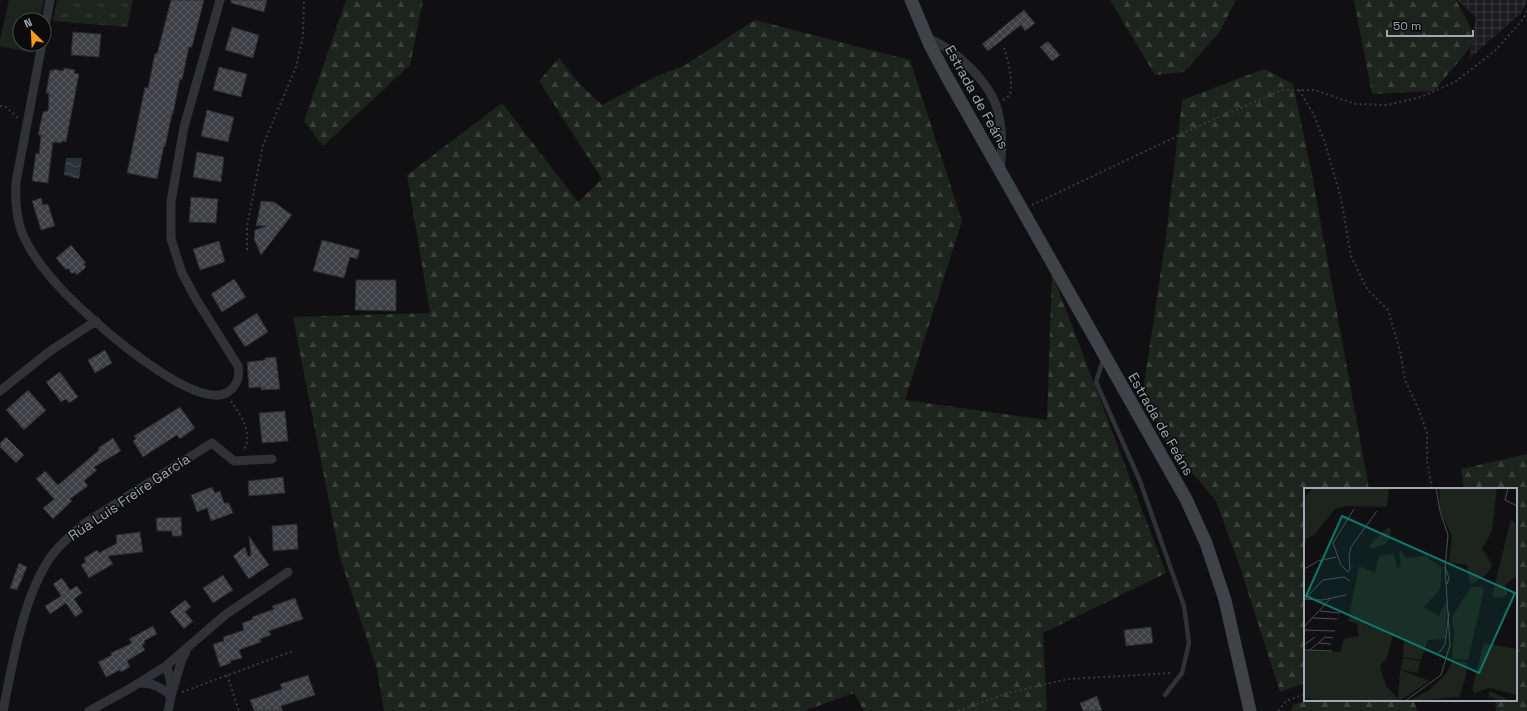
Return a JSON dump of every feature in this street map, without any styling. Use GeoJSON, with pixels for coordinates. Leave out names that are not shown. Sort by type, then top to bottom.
{"type":"FeatureCollection","features":[{"type":"Feature","properties":{"kind":"street"},"geometry":{"type":"LineString","coordinates":[[48,12],[50,0]]}},
{"type":"Feature","properties":{"kind":"street"},"geometry":{"type":"LineString","coordinates":[[40,52],[16,182],[15,202],[21,230],[30,248],[63,292],[150,366],[186,387],[206,395],[216,396],[226,394],[233,389],[237,383],[239,374],[238,366],[196,299],[182,273],[171,239],[171,202],[184,126],[220,0]]}},
{"type":"Feature","properties":{"kind":"street","name":"Estrada de Feáns"},"geometry":{"type":"LineString","coordinates":[[911,0],[927,38],[947,77],[1186,499],[1206,543],[1225,600],[1250,711]]}},
{"type":"Feature","properties":{"kind":"street","name":"Estrada de Feáns"},"geometry":{"type":"LineString","coordinates":[[927,38],[936,41],[974,72],[996,104],[1000,117],[1002,143],[1000,171]]}},
{"type":"Feature","properties":{"kind":"street"},"geometry":{"type":"LineString","coordinates":[[0,391],[50,351],[96,321]]}},
{"type":"Feature","properties":{"kind":"street","name":"Rúa Luis Freire García"},"geometry":{"type":"LineString","coordinates":[[3,711],[17,644],[31,598],[39,577],[52,555],[68,537],[85,523],[212,443],[234,461],[239,461]]}},
{"type":"Feature","properties":{"kind":"street"},"geometry":{"type":"LineString","coordinates":[[239,461],[272,459]]}},
{"type":"Feature","properties":{"kind":"street"},"geometry":{"type":"LineString","coordinates":[[89,711],[140,683],[166,666],[225,615],[288,572]]}},
{"type":"Feature","properties":{"kind":"street"},"geometry":{"type":"LineString","coordinates":[[168,711],[182,659],[189,647]]}},
{"type":"Feature","properties":{"kind":"street"},"geometry":{"type":"LineString","coordinates":[[166,666],[171,696]]}},
{"type":"Feature","properties":{"kind":"street"},"geometry":{"type":"LineString","coordinates":[[140,683],[151,683],[163,689],[171,696]]}},
{"type":"Feature","properties":{"kind":"lane"},"geometry":{"type":"LineString","coordinates":[[1104,356],[1096,382],[1140,481],[1184,606],[1189,643],[1182,673],[1165,695]]}},
{"type":"Feature","properties":{"kind":"path"},"geometry":{"type":"LineString","coordinates":[[247,250],[247,226],[262,152],[296,67],[302,36],[304,0]]}},
{"type":"Feature","properties":{"kind":"path"},"geometry":{"type":"LineString","coordinates":[[1022,210],[1190,130],[1282,90],[1314,90],[1356,104],[1387,105],[1421,98],[1455,82],[1496,50],[1524,18],[1527,11]]}},
{"type":"Feature","properties":{"kind":"path"},"geometry":{"type":"LineString","coordinates":[[996,104],[1010,95],[1012,85],[1010,69],[1004,48]]}},
{"type":"Feature","properties":{"kind":"path"},"geometry":{"type":"LineString","coordinates":[[1298,90],[1314,115],[1325,143],[1341,198],[1351,256],[1367,289],[1388,310],[1400,351],[1405,380],[1419,410],[1427,433],[1427,460],[1432,488]]}},
{"type":"Feature","properties":{"kind":"path"},"geometry":{"type":"LineString","coordinates":[[0,106],[6,106],[26,127]]}},
{"type":"Feature","properties":{"kind":"path"},"geometry":{"type":"LineString","coordinates":[[226,394],[242,417],[247,429],[247,445],[239,461]]}},
{"type":"Feature","properties":{"kind":"path"},"geometry":{"type":"LineString","coordinates":[[1517,608],[1527,603]]}},
{"type":"Feature","properties":{"kind":"path"},"geometry":{"type":"LineString","coordinates":[[1517,654],[1521,646],[1527,642]]}},
{"type":"Feature","properties":{"kind":"path"},"geometry":{"type":"LineString","coordinates":[[171,696],[293,651]]}},
{"type":"Feature","properties":{"kind":"path"},"geometry":{"type":"LineString","coordinates":[[958,711],[1008,693],[1068,679],[1182,673]]}},
{"type":"Feature","properties":{"kind":"path"},"geometry":{"type":"LineString","coordinates":[[227,675],[239,711]]}},
{"type":"Feature","properties":{"kind":"path"},"geometry":{"type":"LineString","coordinates":[[1278,711],[1286,701],[1304,694]]}},
{"type":"Feature","properties":{"kind":"path"},"geometry":{"type":"LineString","coordinates":[[1500,701],[1502,711]]}},
{"type":"Feature","properties":{"kind":"shaded area"},"geometry":{"type":"Polygon","coordinates":[[[1457,0],[1527,0],[1522,12],[1469,59],[1476,17],[1457,0]]]}},
{"type":"Feature","properties":{"kind":"green space"},"geometry":{"type":"Polygon","coordinates":[[[9,0],[44,0],[42,12],[12,12],[12,49],[0,46],[9,0]]]}},
{"type":"Feature","properties":{"kind":"green space"},"geometry":{"type":"Polygon","coordinates":[[[57,0],[133,0],[127,27],[53,21],[57,0]]]}},
{"type":"Feature","properties":{"kind":"green space"},"geometry":{"type":"Polygon","coordinates":[[[346,0],[423,0],[410,65],[323,146],[304,121],[346,0]]]}},
{"type":"Feature","properties":{"kind":"green space"},"geometry":{"type":"Polygon","coordinates":[[[1110,0],[1236,0],[1219,33],[1184,72],[1155,75],[1110,0]]]}},
{"type":"Feature","properties":{"kind":"green space"},"geometry":{"type":"Polygon","coordinates":[[[1354,0],[1456,0],[1477,39],[1434,91],[1372,94],[1354,0]]]}},
{"type":"Feature","properties":{"kind":"green space"},"geometry":{"type":"Polygon","coordinates":[[[755,20],[910,60],[962,221],[905,400],[1047,420],[1052,273],[1166,573],[1043,633],[1047,711],[864,711],[854,693],[804,711],[384,711],[377,669],[340,558],[293,317],[430,313],[407,175],[502,103],[578,202],[602,179],[539,81],[559,58],[577,81],[602,105],[655,77],[685,65],[755,20]]]}},
{"type":"Feature","properties":{"kind":"green space"},"geometry":{"type":"Polygon","coordinates":[[[1264,69],[1293,84],[1312,175],[1369,488],[1304,488],[1304,683],[1280,692],[1239,564],[1216,501],[1159,433],[1144,384],[1165,244],[1182,100],[1264,69]]]}},
{"type":"Feature","properties":{"kind":"green space"},"geometry":{"type":"Polygon","coordinates":[[[1527,454],[1527,711],[1496,711],[1495,701],[1517,701],[1517,488],[1464,488],[1461,469],[1527,454]]]}},
{"type":"Feature","properties":{"kind":"green space"},"geometry":{"type":"Polygon","coordinates":[[[1306,701],[1414,701],[1417,711],[1291,711],[1293,705],[1306,701]]]}},
{"type":"Feature","properties":{"kind":"water"},"geometry":{"type":"Polygon","coordinates":[[[66,158],[82,158],[79,179],[64,175],[66,158]]]}},
{"type":"Feature","properties":{"kind":"building"},"geometry":{"type":"Polygon","coordinates":[[[171,0],[204,0],[192,47],[189,47],[182,80],[180,79],[157,179],[127,173],[145,87],[148,88],[155,53],[157,54],[171,0]]]}},
{"type":"Feature","properties":{"kind":"building"},"geometry":{"type":"Polygon","coordinates":[[[231,0],[267,0],[264,12],[231,3],[231,0]]]}},
{"type":"Feature","properties":{"kind":"building"},"geometry":{"type":"Polygon","coordinates":[[[1024,10],[1035,23],[1025,31],[1021,25],[988,51],[982,44],[1024,10]]]}},
{"type":"Feature","properties":{"kind":"building"},"geometry":{"type":"Polygon","coordinates":[[[232,27],[259,35],[253,58],[225,50],[232,27]]]}},
{"type":"Feature","properties":{"kind":"building"},"geometry":{"type":"Polygon","coordinates":[[[73,32],[101,34],[99,57],[71,55],[73,32]]]}},
{"type":"Feature","properties":{"kind":"building"},"geometry":{"type":"Polygon","coordinates":[[[1048,41],[1060,55],[1052,61],[1040,47],[1048,41]]]}},
{"type":"Feature","properties":{"kind":"building"},"geometry":{"type":"Polygon","coordinates":[[[219,67],[247,74],[241,97],[213,90],[219,67]]]}},
{"type":"Feature","properties":{"kind":"building"},"geometry":{"type":"Polygon","coordinates":[[[64,68],[75,70],[74,73],[79,74],[66,142],[53,142],[48,183],[32,181],[36,153],[39,154],[41,135],[38,135],[43,112],[48,111],[49,94],[46,93],[50,70],[53,71],[53,69],[63,71],[64,68]]]}},
{"type":"Feature","properties":{"kind":"building"},"geometry":{"type":"Polygon","coordinates":[[[207,110],[234,117],[228,142],[201,136],[207,110]]]}},
{"type":"Feature","properties":{"kind":"building"},"geometry":{"type":"Polygon","coordinates":[[[197,152],[224,157],[221,182],[193,177],[197,152]]]}},
{"type":"Feature","properties":{"kind":"building"},"geometry":{"type":"Polygon","coordinates":[[[191,197],[218,199],[216,223],[189,222],[191,197]]]}},
{"type":"Feature","properties":{"kind":"building"},"geometry":{"type":"Polygon","coordinates":[[[41,198],[43,205],[48,204],[55,226],[41,230],[32,201],[41,198]]]}},
{"type":"Feature","properties":{"kind":"building"},"geometry":{"type":"Polygon","coordinates":[[[261,201],[274,202],[292,215],[261,255],[254,239],[255,230],[266,226],[256,226],[261,201]]]}},
{"type":"Feature","properties":{"kind":"building"},"geometry":{"type":"Polygon","coordinates":[[[322,240],[360,250],[357,259],[350,257],[344,278],[313,271],[322,240]]]}},
{"type":"Feature","properties":{"kind":"building"},"geometry":{"type":"Polygon","coordinates":[[[219,241],[225,262],[200,270],[193,249],[219,241]]]}},
{"type":"Feature","properties":{"kind":"building"},"geometry":{"type":"Polygon","coordinates":[[[71,245],[86,263],[84,264],[86,267],[77,275],[74,272],[72,274],[68,268],[66,270],[56,258],[71,245]]]}},
{"type":"Feature","properties":{"kind":"building"},"geometry":{"type":"Polygon","coordinates":[[[234,279],[246,297],[222,312],[211,294],[234,279]]]}},
{"type":"Feature","properties":{"kind":"building"},"geometry":{"type":"Polygon","coordinates":[[[356,280],[396,280],[396,311],[355,310],[356,280]]]}},
{"type":"Feature","properties":{"kind":"building"},"geometry":{"type":"Polygon","coordinates":[[[257,313],[268,332],[245,347],[233,328],[257,313]]]}},
{"type":"Feature","properties":{"kind":"building"},"geometry":{"type":"Polygon","coordinates":[[[105,350],[112,363],[95,373],[88,360],[105,350]]]}},
{"type":"Feature","properties":{"kind":"building"},"geometry":{"type":"Polygon","coordinates":[[[276,357],[280,389],[261,390],[261,387],[249,388],[247,362],[276,357]]]}},
{"type":"Feature","properties":{"kind":"building"},"geometry":{"type":"Polygon","coordinates":[[[60,372],[78,397],[69,403],[66,399],[61,402],[46,382],[60,372]]]}},
{"type":"Feature","properties":{"kind":"building"},"geometry":{"type":"Polygon","coordinates":[[[28,390],[46,410],[24,430],[6,410],[28,390]]]}},
{"type":"Feature","properties":{"kind":"building"},"geometry":{"type":"Polygon","coordinates":[[[180,407],[195,428],[180,439],[177,435],[143,457],[133,441],[136,439],[134,436],[180,407]]]}},
{"type":"Feature","properties":{"kind":"building"},"geometry":{"type":"Polygon","coordinates":[[[285,411],[288,441],[262,443],[259,413],[285,411]]]}},
{"type":"Feature","properties":{"kind":"building"},"geometry":{"type":"Polygon","coordinates":[[[6,437],[24,455],[16,463],[0,447],[0,443],[6,437]]]}},
{"type":"Feature","properties":{"kind":"building"},"geometry":{"type":"Polygon","coordinates":[[[113,438],[121,451],[94,467],[97,470],[84,481],[88,486],[70,499],[72,501],[53,519],[43,508],[54,499],[36,479],[45,471],[58,485],[99,450],[98,448],[113,438]]]}},
{"type":"Feature","properties":{"kind":"building"},"geometry":{"type":"Polygon","coordinates":[[[283,477],[285,493],[249,496],[248,481],[283,477]]]}},
{"type":"Feature","properties":{"kind":"building"},"geometry":{"type":"Polygon","coordinates":[[[212,487],[215,493],[220,491],[224,503],[229,503],[233,513],[211,521],[207,508],[197,512],[191,495],[212,487]]]}},
{"type":"Feature","properties":{"kind":"building"},"geometry":{"type":"Polygon","coordinates":[[[181,517],[182,536],[172,536],[172,531],[157,531],[156,518],[181,517]]]}},
{"type":"Feature","properties":{"kind":"building"},"geometry":{"type":"Polygon","coordinates":[[[297,524],[298,549],[273,551],[272,526],[297,524]]]}},
{"type":"Feature","properties":{"kind":"building"},"geometry":{"type":"Polygon","coordinates":[[[140,532],[143,552],[108,556],[113,564],[89,578],[81,565],[86,562],[84,558],[97,550],[99,553],[117,543],[116,535],[140,532]]]}},
{"type":"Feature","properties":{"kind":"building"},"geometry":{"type":"Polygon","coordinates":[[[249,536],[269,565],[249,579],[233,556],[245,547],[248,556],[251,556],[249,536]]]}},
{"type":"Feature","properties":{"kind":"building"},"geometry":{"type":"Polygon","coordinates":[[[19,563],[27,567],[17,590],[10,588],[19,563]]]}},
{"type":"Feature","properties":{"kind":"building"},"geometry":{"type":"Polygon","coordinates":[[[223,575],[233,590],[213,603],[203,588],[223,575]]]}},
{"type":"Feature","properties":{"kind":"building"},"geometry":{"type":"Polygon","coordinates":[[[62,578],[70,590],[77,586],[82,593],[74,599],[83,612],[75,617],[66,603],[50,614],[45,606],[61,596],[53,584],[62,578]]]}},
{"type":"Feature","properties":{"kind":"building"},"geometry":{"type":"Polygon","coordinates":[[[295,598],[303,619],[269,631],[271,635],[260,639],[261,642],[239,650],[242,658],[230,661],[231,663],[220,667],[213,644],[224,641],[223,637],[244,630],[242,623],[253,619],[252,617],[274,609],[272,606],[295,598]]]}},
{"type":"Feature","properties":{"kind":"building"},"geometry":{"type":"Polygon","coordinates":[[[185,600],[191,607],[185,612],[193,621],[184,629],[170,612],[185,600]]]}},
{"type":"Feature","properties":{"kind":"building"},"geometry":{"type":"Polygon","coordinates":[[[153,626],[157,634],[144,641],[145,643],[142,645],[145,650],[127,661],[130,667],[106,677],[98,662],[112,655],[111,653],[132,643],[129,639],[153,626]]]}},
{"type":"Feature","properties":{"kind":"building"},"geometry":{"type":"Polygon","coordinates":[[[1151,627],[1153,643],[1126,646],[1124,630],[1151,627]]]}},
{"type":"Feature","properties":{"kind":"building"},"geometry":{"type":"Polygon","coordinates":[[[308,675],[315,695],[281,706],[283,711],[254,711],[250,700],[282,689],[280,684],[308,675]]]}},
{"type":"Feature","properties":{"kind":"building"},"geometry":{"type":"Polygon","coordinates":[[[1097,696],[1102,711],[1083,711],[1080,703],[1097,696]]]}}]}
